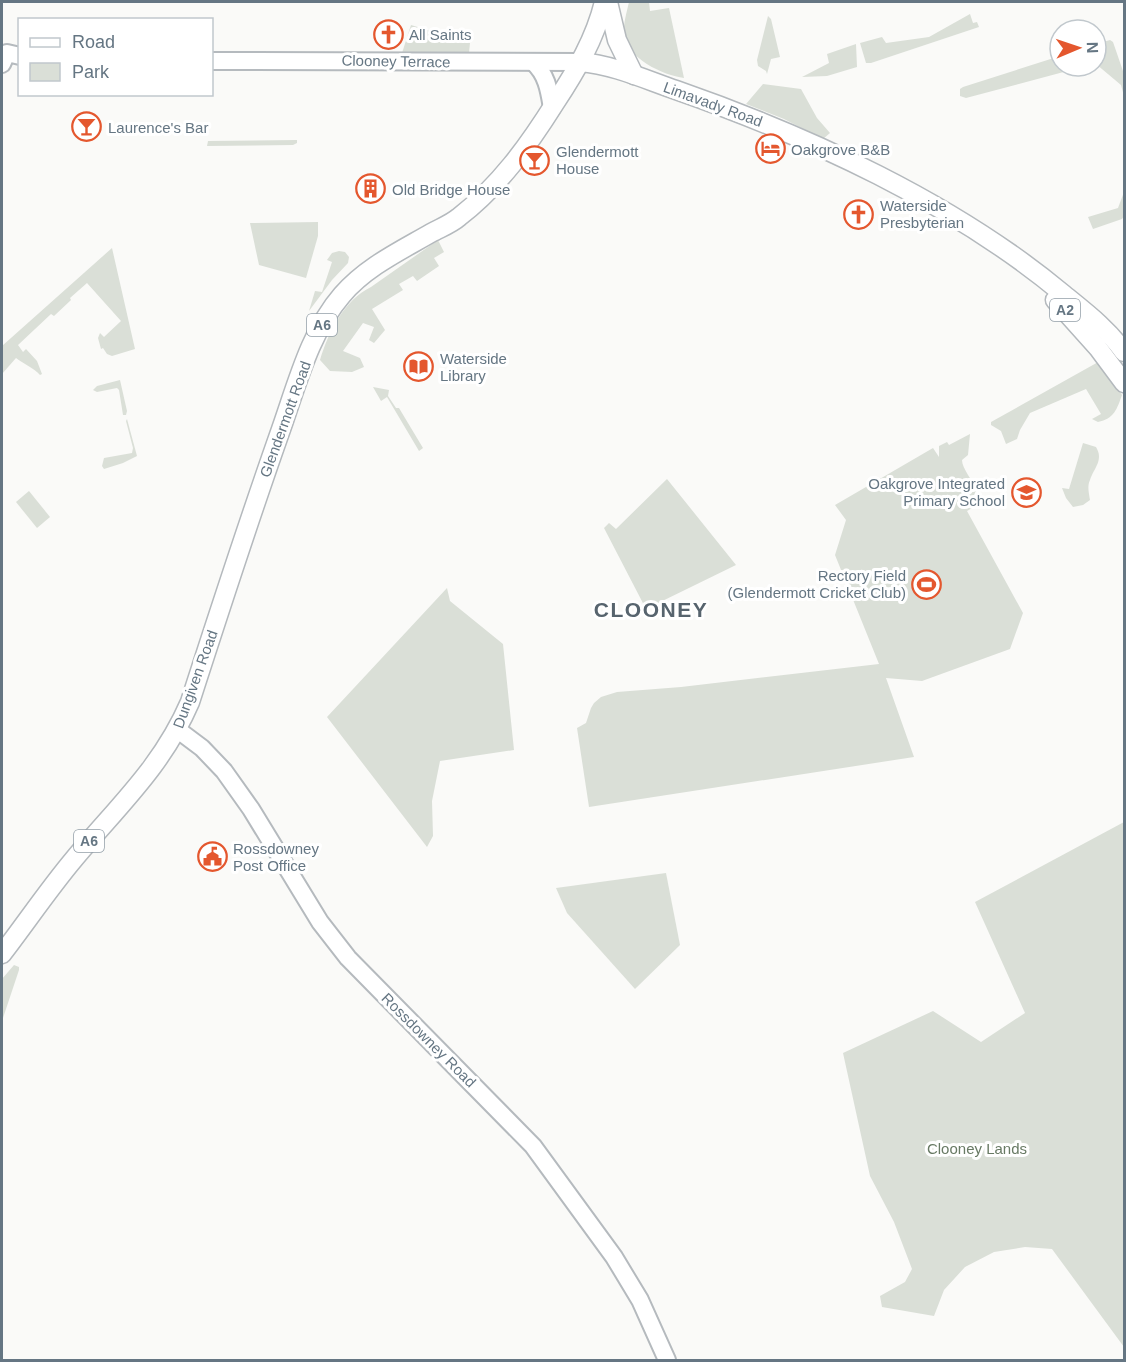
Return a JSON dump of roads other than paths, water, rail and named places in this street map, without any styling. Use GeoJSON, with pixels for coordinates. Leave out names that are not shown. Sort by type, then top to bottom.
{"type":"FeatureCollection","features":[{"type":"Feature","properties":{"kind":"highway","name":"Glendermott Road"},"geometry":{"type":"LineString","coordinates":[[224,597],[247,523],[304,362],[325,318],[342,295],[367,272],[458,218],[495,184],[519,157],[580,63],[606,2]]}},
{"type":"Feature","properties":{"kind":"highway"},"geometry":{"type":"LineString","coordinates":[[606,2],[617,40],[634,75]]}},
{"type":"Feature","properties":{"kind":"highway","name":"A2"},"geometry":{"type":"LineString","coordinates":[[580,63],[604,65],[634,75]]}},
{"type":"Feature","properties":{"kind":"highway","name":"Limavady Road"},"geometry":{"type":"LineString","coordinates":[[634,75],[733,110],[786,132],[953,217],[1035,270],[1112,334],[1125,352]]}},
{"type":"Feature","properties":{"kind":"highway","name":"Limavady Road"},"geometry":{"type":"LineString","coordinates":[[998,244],[1070,316],[1125,383]]}},
{"type":"Feature","properties":{"kind":"highway"},"geometry":{"type":"LineString","coordinates":[[1087,313],[1099,334],[1125,365]]}},
{"type":"Feature","properties":{"kind":"highway","name":"Dungiven Road"},"geometry":{"type":"LineString","coordinates":[[2,954],[72,860],[145,777],[178,730],[224,597]]}},
{"type":"Feature","properties":{"kind":"main road","name":"Clooney Terrace"},"geometry":{"type":"LineString","coordinates":[[213,61],[580,63]]}},
{"type":"Feature","properties":{"kind":"main road"},"geometry":{"type":"LineString","coordinates":[[532,62],[541,70],[548,87],[552,108]]}},
{"type":"Feature","properties":{"kind":"main road","name":"Rossdowney Road"},"geometry":{"type":"LineString","coordinates":[[178,730],[202,748],[224,771],[251,809],[320,922],[348,958],[533,1146],[615,1257],[640,1300],[667,1360]]}},
{"type":"Feature","properties":{"kind":"place","name":"All Saints"},"geometry":{"type":"Point","coordinates":[388,34]}},
{"type":"Feature","properties":{"kind":"place","name":"Laurence's Bar"},"geometry":{"type":"Point","coordinates":[87,127]}},
{"type":"Feature","properties":{"kind":"place","name":"Oakgrove B&B"},"geometry":{"type":"Point","coordinates":[770,149]}},
{"type":"Feature","properties":{"kind":"place","name":"Glendermott House"},"geometry":{"type":"Point","coordinates":[535,160]}},
{"type":"Feature","properties":{"kind":"place","name":"Old Bridge House"},"geometry":{"type":"Point","coordinates":[371,189]}},
{"type":"Feature","properties":{"kind":"place","name":"Waterside Presbyterian"},"geometry":{"type":"Point","coordinates":[859,214]}},
{"type":"Feature","properties":{"kind":"place","name":"Waterside Library"},"geometry":{"type":"Point","coordinates":[419,367]}},
{"type":"Feature","properties":{"kind":"place","name":"Oakgrove Integrated Primary School"},"geometry":{"type":"Point","coordinates":[1026,492]}},
{"type":"Feature","properties":{"kind":"place","name":"Rectory Field (Glendermott Cricket Club)"},"geometry":{"type":"Point","coordinates":[927,584]}},
{"type":"Feature","properties":{"kind":"place","name":"Rossdowney Post Office"},"geometry":{"type":"Point","coordinates":[212,857]}},
{"type":"Feature","properties":{"kind":"district","name":"CLOONEY"},"geometry":{"type":"Point","coordinates":[651,609]}},
{"type":"Feature","properties":{"kind":"park label","name":"Clooney Lands"},"geometry":{"type":"Point","coordinates":[977,1148]}}]}
